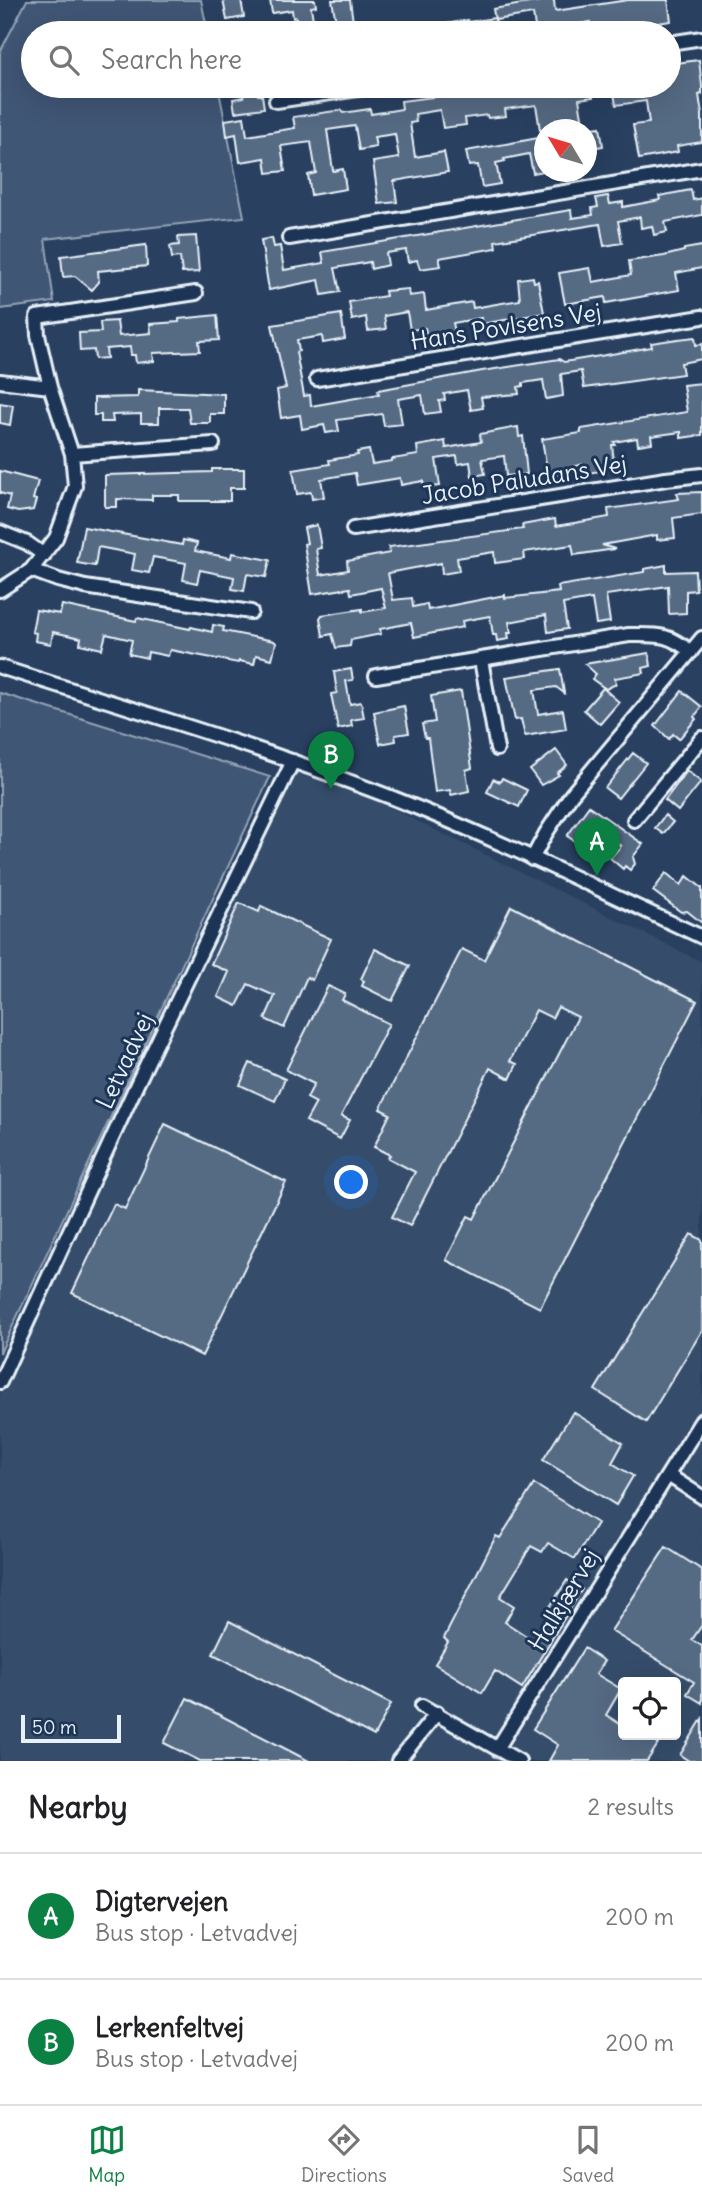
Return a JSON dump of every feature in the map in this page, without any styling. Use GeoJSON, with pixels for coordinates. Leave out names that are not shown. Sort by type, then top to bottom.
{"type":"FeatureCollection","features":[{"type":"Feature","properties":{"kind":"street"},"geometry":{"type":"LineString","coordinates":[[681,41],[702,38]]}},
{"type":"Feature","properties":{"kind":"street"},"geometry":{"type":"LineString","coordinates":[[276,101],[296,98]]}},
{"type":"Feature","properties":{"kind":"street"},"geometry":{"type":"LineString","coordinates":[[289,238],[702,169]]}},
{"type":"Feature","properties":{"kind":"street"},"geometry":{"type":"LineString","coordinates":[[0,590],[31,570],[44,555],[56,538],[75,486],[72,454],[50,387],[38,335],[37,317],[195,293]]}},
{"type":"Feature","properties":{"kind":"street","name":"Hans Povlsens Vej"},"geometry":{"type":"LineString","coordinates":[[317,379],[702,317]]}},
{"type":"Feature","properties":{"kind":"street"},"geometry":{"type":"LineString","coordinates":[[0,381],[50,387]]}},
{"type":"Feature","properties":{"kind":"street"},"geometry":{"type":"LineString","coordinates":[[72,454],[213,444]]}},
{"type":"Feature","properties":{"kind":"street","name":"Jacob Paludans Vej"},"geometry":{"type":"LineString","coordinates":[[353,529],[702,475]]}},
{"type":"Feature","properties":{"kind":"street"},"geometry":{"type":"LineString","coordinates":[[0,532],[27,543],[44,555]]}},
{"type":"Feature","properties":{"kind":"street"},"geometry":{"type":"LineString","coordinates":[[31,570],[85,587],[251,612]]}},
{"type":"Feature","properties":{"kind":"street"},"geometry":{"type":"LineString","coordinates":[[376,676],[629,635],[660,635],[675,639],[691,652]]}},
{"type":"Feature","properties":{"kind":"street"},"geometry":{"type":"LineString","coordinates":[[532,859],[545,832],[570,795],[702,638]]}},
{"type":"Feature","properties":{"kind":"street"},"geometry":{"type":"LineString","coordinates":[[481,660],[497,749]]}},
{"type":"Feature","properties":{"kind":"street"},"geometry":{"type":"LineString","coordinates":[[0,667],[293,761],[453,822],[702,937]]}},
{"type":"Feature","properties":{"kind":"street"},"geometry":{"type":"LineString","coordinates":[[634,820],[702,738]]}},
{"type":"Feature","properties":{"kind":"street","name":"Letvadvej"},"geometry":{"type":"LineString","coordinates":[[0,1382],[138,1082],[293,761]]}},
{"type":"Feature","properties":{"kind":"street","name":"Halkjærvej"},"geometry":{"type":"LineString","coordinates":[[497,1749],[702,1420]]}},
{"type":"Feature","properties":{"kind":"street"},"geometry":{"type":"LineString","coordinates":[[668,1475],[702,1497]]}},
{"type":"Feature","properties":{"kind":"street"},"geometry":{"type":"LineString","coordinates":[[422,1706],[519,1761]]}},
{"type":"Feature","properties":{"kind":"street"},"geometry":{"type":"LineString","coordinates":[[398,1761],[437,1713]]}},
{"type":"Feature","properties":{"kind":"shaded area"},"geometry":{"type":"Polygon","coordinates":[[[27,0],[201,0],[205,21],[21,21],[21,98],[220,98],[244,217],[45,239],[54,302],[0,309],[0,52],[27,0]]]}},
{"type":"Feature","properties":{"kind":"shaded area"},"geometry":{"type":"Polygon","coordinates":[[[0,693],[270,777],[0,1353],[0,693]]]}},
{"type":"Feature","properties":{"kind":"shaded area"},"geometry":{"type":"Polygon","coordinates":[[[294,760],[702,962],[702,1761],[0,1761],[0,1394],[294,760]]]}},
{"type":"Feature","properties":{"kind":"building"},"geometry":{"type":"Polygon","coordinates":[[[223,0],[241,0],[244,17],[227,20],[223,0]]]}},
{"type":"Feature","properties":{"kind":"building"},"geometry":{"type":"Polygon","coordinates":[[[270,0],[315,0],[316,6],[311,7],[313,21],[297,21],[296,17],[293,18],[292,10],[272,13],[270,0]]]}},
{"type":"Feature","properties":{"kind":"building"},"geometry":{"type":"Polygon","coordinates":[[[332,0],[350,0],[353,21],[336,21],[332,0]]]}},
{"type":"Feature","properties":{"kind":"building"},"geometry":{"type":"Polygon","coordinates":[[[547,0],[554,0],[555,11],[628,0],[668,0],[671,21],[534,21],[533,14],[495,20],[493,9],[547,0]]]}},
{"type":"Feature","properties":{"kind":"building"},"geometry":{"type":"Polygon","coordinates":[[[495,18],[495,21],[475,21],[495,18]]]}},
{"type":"Feature","properties":{"kind":"building"},"geometry":{"type":"Polygon","coordinates":[[[699,60],[702,142],[677,146],[678,152],[639,159],[633,125],[649,123],[646,101],[616,105],[615,98],[681,98],[681,62],[699,60]]]}},
{"type":"Feature","properties":{"kind":"building"},"geometry":{"type":"Polygon","coordinates":[[[262,98],[264,108],[235,112],[233,99],[262,98]]]}},
{"type":"Feature","properties":{"kind":"building"},"geometry":{"type":"Polygon","coordinates":[[[425,98],[586,98],[579,99],[582,119],[538,119],[536,105],[505,109],[506,116],[465,118],[466,125],[443,128],[440,110],[415,114],[416,122],[410,123],[415,157],[444,152],[448,172],[394,181],[397,202],[379,204],[373,162],[399,158],[395,134],[374,137],[376,147],[359,150],[355,126],[327,130],[333,171],[343,169],[346,189],[311,195],[308,175],[316,173],[311,142],[281,146],[285,171],[267,173],[265,158],[240,162],[236,134],[227,136],[225,120],[244,117],[247,136],[295,128],[293,117],[342,110],[343,113],[370,109],[371,114],[402,109],[401,101],[425,98]]]}},
{"type":"Feature","properties":{"kind":"building"},"geometry":{"type":"Polygon","coordinates":[[[597,127],[600,127],[603,146],[597,147],[597,127]]]}},
{"type":"Feature","properties":{"kind":"building"},"geometry":{"type":"Polygon","coordinates":[[[534,139],[534,173],[529,154],[504,159],[505,161],[496,163],[500,184],[482,187],[478,165],[469,166],[466,151],[534,139]]]}},
{"type":"Feature","properties":{"kind":"building"},"geometry":{"type":"Polygon","coordinates":[[[691,190],[693,200],[702,198],[702,215],[665,222],[667,232],[654,235],[652,226],[641,228],[640,217],[618,221],[622,243],[604,246],[600,224],[495,241],[496,248],[439,258],[441,266],[420,269],[417,260],[408,262],[406,250],[386,253],[388,265],[371,269],[370,262],[335,268],[340,292],[322,295],[319,280],[269,290],[261,240],[272,238],[274,247],[280,246],[284,270],[324,263],[322,252],[571,210],[572,218],[593,215],[592,208],[598,207],[596,198],[608,196],[610,204],[623,202],[623,207],[660,200],[659,196],[691,190]]]}},
{"type":"Feature","properties":{"kind":"building"},"geometry":{"type":"Polygon","coordinates":[[[196,236],[199,272],[182,273],[180,257],[172,258],[170,246],[179,245],[178,237],[196,236]]]}},
{"type":"Feature","properties":{"kind":"building"},"geometry":{"type":"Polygon","coordinates":[[[146,245],[147,266],[98,271],[99,282],[92,290],[75,276],[63,277],[61,256],[146,245]]]}},
{"type":"Feature","properties":{"kind":"building"},"geometry":{"type":"Polygon","coordinates":[[[702,246],[702,268],[676,273],[679,290],[606,303],[605,297],[565,304],[559,273],[590,268],[593,282],[631,275],[629,261],[664,256],[702,246]]]}},
{"type":"Feature","properties":{"kind":"building"},"geometry":{"type":"Polygon","coordinates":[[[533,277],[534,282],[538,281],[544,313],[482,324],[481,318],[453,323],[455,332],[427,337],[425,328],[410,330],[407,312],[384,316],[386,329],[368,331],[366,317],[352,320],[349,302],[386,296],[385,291],[408,289],[409,296],[424,294],[426,310],[472,302],[473,308],[520,300],[518,279],[533,277]]]}},
{"type":"Feature","properties":{"kind":"building"},"geometry":{"type":"Polygon","coordinates":[[[341,314],[345,339],[323,343],[322,336],[297,340],[299,351],[296,352],[304,396],[310,395],[311,406],[379,394],[378,390],[482,371],[559,359],[564,362],[652,347],[651,343],[678,339],[695,337],[696,345],[702,344],[702,359],[681,363],[683,374],[584,388],[581,371],[561,374],[563,396],[546,399],[543,380],[523,383],[523,386],[518,387],[519,394],[481,397],[483,408],[471,410],[467,390],[444,394],[445,400],[439,401],[441,412],[425,414],[422,395],[398,399],[402,424],[384,426],[382,414],[337,420],[339,431],[326,433],[324,425],[302,429],[300,415],[281,418],[277,390],[286,388],[272,325],[341,314]]]}},
{"type":"Feature","properties":{"kind":"building"},"geometry":{"type":"Polygon","coordinates":[[[217,315],[219,340],[199,341],[200,351],[153,353],[154,361],[136,363],[130,347],[106,349],[107,358],[95,359],[94,350],[80,351],[79,333],[101,332],[100,322],[117,321],[119,336],[151,333],[150,324],[217,315]]]}},
{"type":"Feature","properties":{"kind":"building"},"geometry":{"type":"Polygon","coordinates":[[[702,383],[702,435],[681,438],[681,432],[651,436],[652,443],[638,445],[637,438],[614,442],[614,462],[600,464],[601,471],[587,473],[585,464],[566,468],[566,473],[548,476],[542,439],[581,433],[581,429],[687,412],[683,385],[702,383]]]}},
{"type":"Feature","properties":{"kind":"building"},"geometry":{"type":"Polygon","coordinates":[[[138,390],[224,394],[224,414],[210,414],[210,423],[190,423],[188,408],[159,408],[159,423],[141,423],[141,414],[112,415],[113,422],[101,422],[101,415],[94,415],[94,398],[138,397],[138,390]]]}},
{"type":"Feature","properties":{"kind":"building"},"geometry":{"type":"Polygon","coordinates":[[[0,403],[13,405],[10,425],[0,423],[0,403]]]}},
{"type":"Feature","properties":{"kind":"building"},"geometry":{"type":"Polygon","coordinates":[[[518,427],[519,437],[523,436],[527,474],[506,476],[504,456],[482,459],[485,474],[472,476],[470,462],[458,464],[457,456],[436,459],[440,486],[424,488],[423,481],[401,485],[400,478],[357,485],[355,473],[321,479],[324,497],[312,499],[311,492],[297,494],[293,470],[330,464],[329,460],[358,455],[357,452],[369,450],[372,464],[392,461],[418,455],[417,446],[445,441],[446,448],[481,442],[480,434],[518,427]]]}},
{"type":"Feature","properties":{"kind":"building"},"geometry":{"type":"Polygon","coordinates":[[[212,469],[244,469],[244,488],[230,488],[230,501],[179,501],[179,495],[152,495],[152,500],[117,499],[117,507],[105,507],[105,475],[212,472],[212,469]]]}},
{"type":"Feature","properties":{"kind":"building"},"geometry":{"type":"Polygon","coordinates":[[[0,471],[38,481],[33,510],[18,512],[7,509],[10,496],[0,493],[0,471]]]}},
{"type":"Feature","properties":{"kind":"building"},"geometry":{"type":"Polygon","coordinates":[[[702,492],[702,514],[673,518],[675,538],[657,540],[657,535],[602,545],[615,549],[574,555],[572,545],[524,552],[525,559],[495,563],[494,552],[457,558],[459,571],[442,574],[441,563],[388,573],[393,600],[412,598],[413,607],[427,604],[428,610],[505,595],[505,598],[559,592],[558,586],[644,572],[644,569],[666,565],[666,572],[695,571],[696,590],[686,591],[686,613],[669,614],[668,586],[606,595],[610,622],[596,624],[592,599],[563,604],[567,629],[548,632],[546,615],[509,622],[509,639],[497,641],[496,635],[493,635],[490,616],[462,621],[463,627],[414,637],[411,623],[380,629],[381,634],[351,640],[350,646],[336,648],[332,634],[323,636],[320,618],[322,615],[386,608],[381,588],[351,594],[350,588],[312,594],[304,528],[317,525],[321,548],[316,549],[320,575],[348,570],[347,561],[390,553],[389,547],[523,529],[522,525],[555,519],[556,526],[609,517],[608,509],[679,499],[677,493],[702,492]]]}},
{"type":"Feature","properties":{"kind":"building"},"geometry":{"type":"Polygon","coordinates":[[[84,527],[182,545],[183,540],[197,543],[195,551],[231,558],[232,553],[270,560],[266,577],[247,574],[244,591],[232,589],[234,577],[200,570],[197,583],[183,580],[186,563],[153,557],[149,573],[132,570],[135,554],[98,547],[95,566],[77,563],[84,527]]]}},
{"type":"Feature","properties":{"kind":"building"},"geometry":{"type":"Polygon","coordinates":[[[62,605],[136,621],[137,618],[212,632],[213,625],[224,627],[223,631],[276,643],[272,659],[256,655],[254,664],[170,650],[168,656],[148,652],[147,658],[129,654],[132,640],[106,634],[102,649],[80,644],[81,638],[53,632],[51,644],[35,641],[36,633],[32,632],[36,610],[60,614],[62,605]]]}},
{"type":"Feature","properties":{"kind":"building"},"geometry":{"type":"Polygon","coordinates":[[[649,653],[651,666],[643,668],[644,673],[615,678],[616,684],[606,689],[592,679],[596,674],[585,664],[649,653]]]}},
{"type":"Feature","properties":{"kind":"building"},"geometry":{"type":"Polygon","coordinates":[[[351,669],[353,680],[346,681],[350,704],[361,702],[364,718],[351,720],[352,726],[338,729],[331,694],[337,693],[334,672],[351,669]]]}},
{"type":"Feature","properties":{"kind":"building"},"geometry":{"type":"Polygon","coordinates":[[[560,669],[564,693],[556,687],[534,690],[538,714],[563,710],[566,729],[525,736],[521,719],[515,720],[506,677],[560,669]]]}},
{"type":"Feature","properties":{"kind":"building"},"geometry":{"type":"Polygon","coordinates":[[[603,688],[619,702],[600,724],[584,710],[603,688]]]}},
{"type":"Feature","properties":{"kind":"building"},"geometry":{"type":"Polygon","coordinates":[[[461,691],[472,768],[466,770],[469,791],[451,795],[450,790],[435,792],[428,738],[425,738],[422,724],[435,722],[431,696],[461,691]]]}},
{"type":"Feature","properties":{"kind":"building"},"geometry":{"type":"Polygon","coordinates":[[[682,691],[702,707],[694,717],[696,719],[679,739],[673,734],[669,739],[655,726],[682,691]]]}},
{"type":"Feature","properties":{"kind":"building"},"geometry":{"type":"Polygon","coordinates":[[[404,706],[409,733],[395,735],[396,741],[380,744],[374,712],[404,706]]]}},
{"type":"Feature","properties":{"kind":"building"},"geometry":{"type":"Polygon","coordinates":[[[556,750],[567,765],[557,773],[559,775],[541,785],[530,770],[556,750]]]}},
{"type":"Feature","properties":{"kind":"building"},"geometry":{"type":"Polygon","coordinates":[[[633,753],[646,763],[618,798],[605,788],[633,753]]]}},
{"type":"Feature","properties":{"kind":"building"},"geometry":{"type":"Polygon","coordinates":[[[687,771],[701,782],[678,811],[665,800],[687,771]]]}},
{"type":"Feature","properties":{"kind":"building"},"geometry":{"type":"Polygon","coordinates":[[[502,778],[527,790],[519,807],[487,792],[493,779],[500,782],[502,778]]]}},
{"type":"Feature","properties":{"kind":"building"},"geometry":{"type":"Polygon","coordinates":[[[589,806],[643,844],[633,857],[635,864],[630,870],[625,866],[623,869],[610,858],[621,846],[601,832],[596,838],[590,834],[582,846],[567,836],[589,806]]]}},
{"type":"Feature","properties":{"kind":"building"},"geometry":{"type":"Polygon","coordinates":[[[665,815],[673,822],[663,834],[655,828],[665,815]]]}},
{"type":"Feature","properties":{"kind":"building"},"geometry":{"type":"Polygon","coordinates":[[[666,873],[681,885],[687,876],[702,888],[702,923],[687,911],[681,912],[653,891],[666,873]]]}},
{"type":"Feature","properties":{"kind":"building"},"geometry":{"type":"Polygon","coordinates":[[[239,903],[259,912],[261,906],[331,939],[312,980],[307,977],[284,1028],[265,1019],[275,996],[248,984],[237,1006],[218,997],[229,972],[211,964],[239,903]]]}},
{"type":"Feature","properties":{"kind":"building"},"geometry":{"type":"Polygon","coordinates":[[[511,906],[697,1001],[540,1308],[446,1260],[468,1216],[474,1219],[578,1017],[558,1007],[552,1018],[536,1010],[510,1061],[517,1064],[510,1079],[490,1068],[410,1226],[392,1217],[415,1172],[388,1158],[390,1155],[374,1147],[390,1114],[380,1109],[462,949],[484,960],[511,906]]]}},
{"type":"Feature","properties":{"kind":"building"},"geometry":{"type":"Polygon","coordinates":[[[375,949],[410,966],[392,1001],[362,986],[364,981],[361,979],[375,949]]]}},
{"type":"Feature","properties":{"kind":"building"},"geometry":{"type":"Polygon","coordinates":[[[328,986],[345,994],[342,1000],[389,1024],[341,1116],[350,1120],[340,1139],[306,1121],[316,1103],[307,1098],[314,1084],[286,1070],[328,986]]]}},
{"type":"Feature","properties":{"kind":"building"},"geometry":{"type":"Polygon","coordinates":[[[250,1063],[285,1079],[275,1101],[240,1085],[250,1063]]]}},
{"type":"Feature","properties":{"kind":"building"},"geometry":{"type":"Polygon","coordinates":[[[165,1124],[286,1182],[202,1356],[72,1293],[114,1204],[125,1209],[165,1124]]]}},
{"type":"Feature","properties":{"kind":"building"},"geometry":{"type":"Polygon","coordinates":[[[691,1234],[702,1240],[702,1331],[646,1422],[595,1390],[691,1234]]]}},
{"type":"Feature","properties":{"kind":"building"},"geometry":{"type":"Polygon","coordinates":[[[573,1412],[623,1443],[612,1463],[633,1476],[616,1505],[543,1460],[573,1412]]]}},
{"type":"Feature","properties":{"kind":"building"},"geometry":{"type":"Polygon","coordinates":[[[534,1484],[597,1523],[575,1559],[548,1543],[542,1552],[531,1546],[500,1597],[514,1606],[505,1622],[534,1641],[550,1615],[546,1613],[567,1580],[582,1589],[522,1688],[495,1671],[482,1693],[435,1664],[448,1642],[444,1638],[496,1536],[500,1538],[534,1484]]]}},
{"type":"Feature","properties":{"kind":"building"},"geometry":{"type":"Polygon","coordinates":[[[666,1547],[702,1570],[702,1625],[692,1640],[702,1646],[702,1703],[687,1694],[694,1682],[611,1631],[666,1547]]]}},
{"type":"Feature","properties":{"kind":"building"},"geometry":{"type":"Polygon","coordinates":[[[229,1621],[391,1704],[374,1736],[213,1654],[229,1621]]]}},
{"type":"Feature","properties":{"kind":"building"},"geometry":{"type":"Polygon","coordinates":[[[584,1648],[604,1661],[596,1674],[618,1687],[618,1694],[606,1715],[618,1723],[618,1740],[661,1740],[647,1761],[549,1761],[558,1745],[533,1729],[584,1648]]]}},
{"type":"Feature","properties":{"kind":"building"},"geometry":{"type":"Polygon","coordinates":[[[187,1698],[309,1761],[200,1761],[164,1743],[187,1698]]]}},
{"type":"Feature","properties":{"kind":"building"},"geometry":{"type":"Polygon","coordinates":[[[702,1719],[702,1761],[689,1761],[680,1755],[702,1719]]]}},
{"type":"Feature","properties":{"kind":"place","name":"Lerkenfeltvej"},"geometry":{"type":"Point","coordinates":[331,789]}},
{"type":"Feature","properties":{"kind":"place","name":"Digtervejen"},"geometry":{"type":"Point","coordinates":[597,876]}}]}
